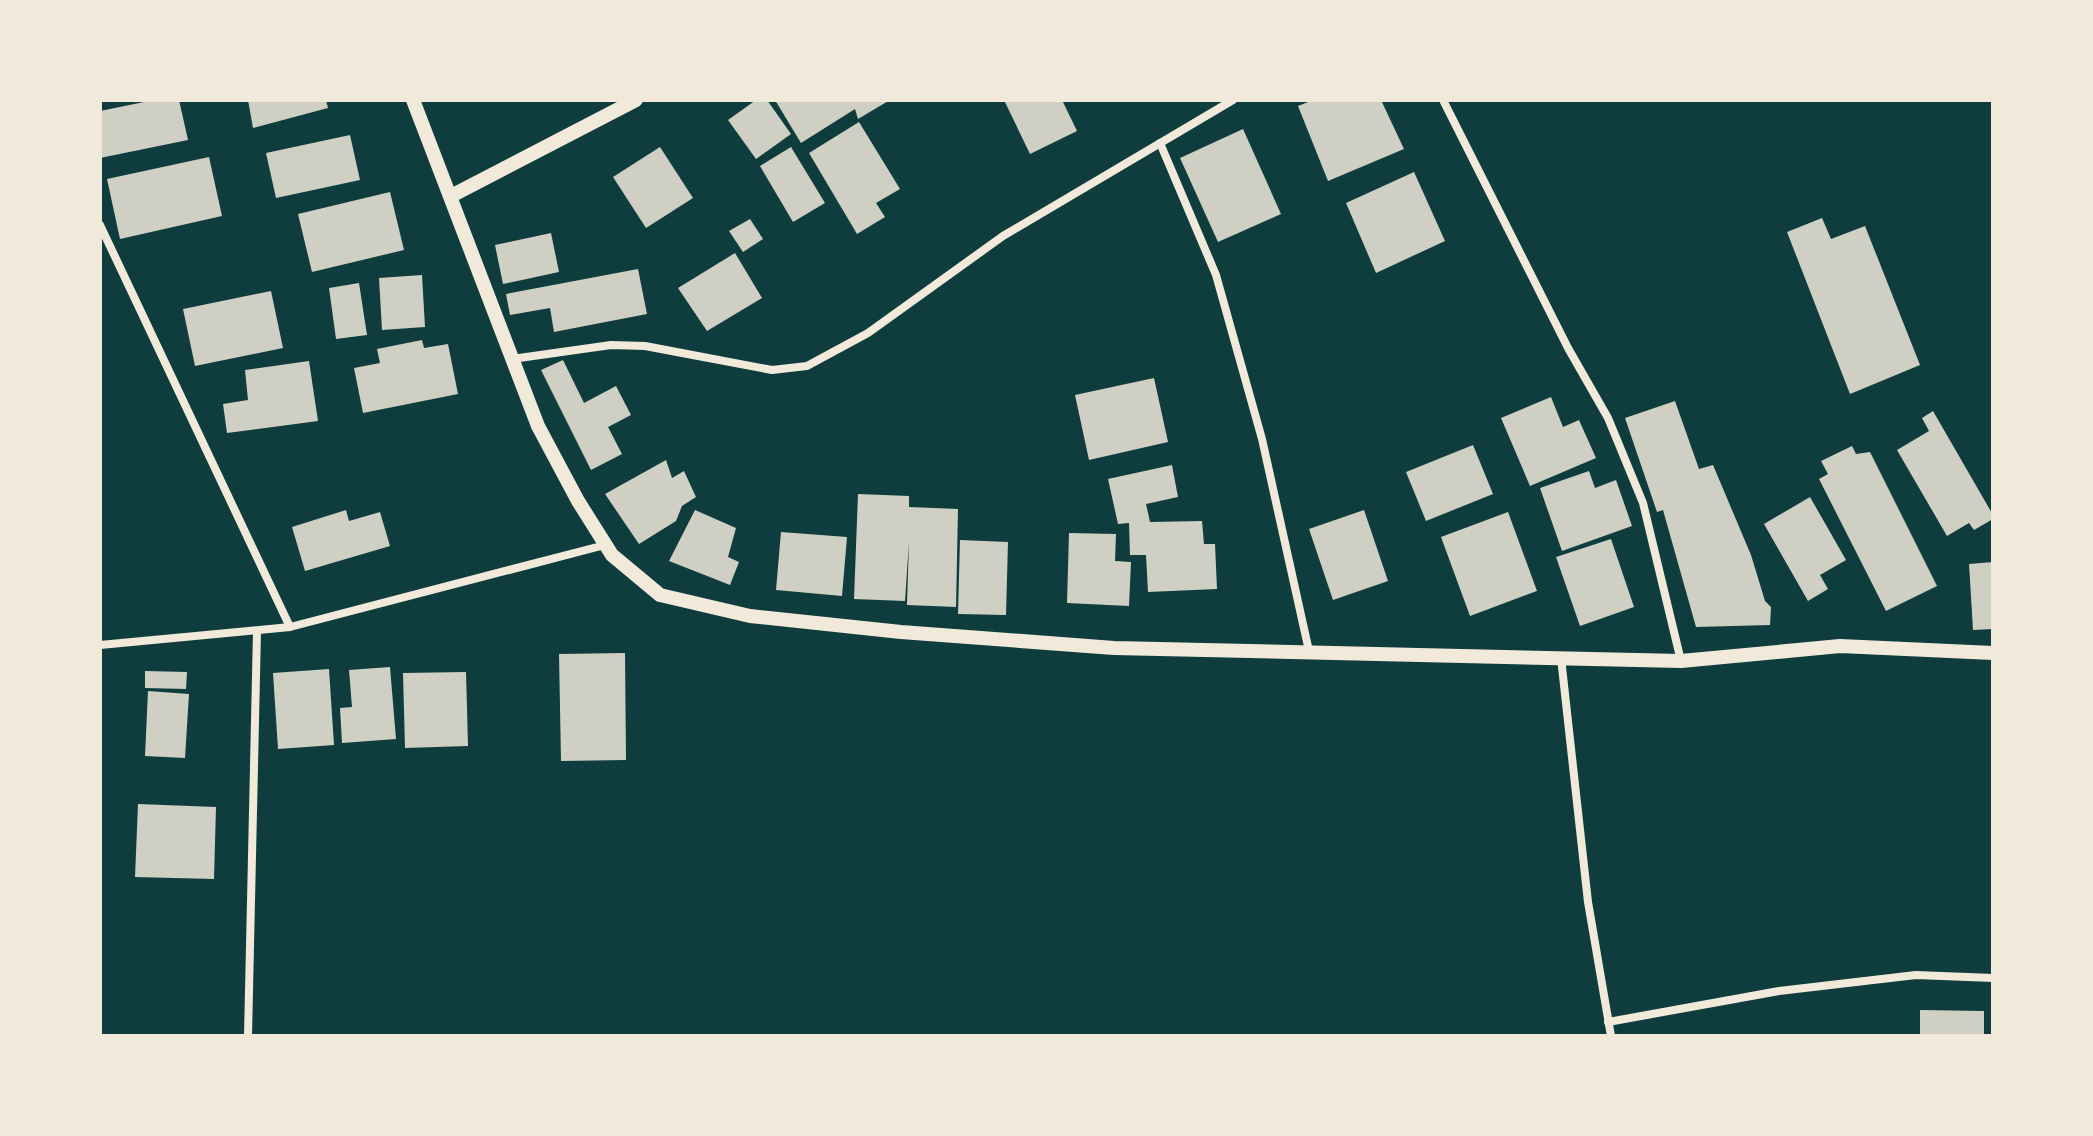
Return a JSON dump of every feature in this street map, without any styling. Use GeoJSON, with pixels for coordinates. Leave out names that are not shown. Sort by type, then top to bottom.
{"type":"FeatureCollection","features":[{"type":"Feature","properties":{"kind":"street"},"geometry":{"type":"LineString","coordinates":[[413,100],[538,426],[612,555],[660,595],[750,616],[901,632],[1114,648],[1681,661],[1840,646],[1993,653]]}},
{"type":"Feature","properties":{"kind":"street"},"geometry":{"type":"LineString","coordinates":[[451,196],[621,104],[636,100]]}},
{"type":"Feature","properties":{"kind":"street"},"geometry":{"type":"LineString","coordinates":[[1443,100],[1561,334],[1608,418],[1643,503],[1681,661]]}},
{"type":"Feature","properties":{"kind":"street"},"geometry":{"type":"LineString","coordinates":[[512,359],[611,345],[645,346],[772,370],[807,366],[868,333],[1003,236],[1230,101]]}},
{"type":"Feature","properties":{"kind":"street"},"geometry":{"type":"LineString","coordinates":[[1160,143],[1216,275],[1262,439],[1309,651]]}},
{"type":"Feature","properties":{"kind":"street"},"geometry":{"type":"LineString","coordinates":[[100,225],[290,627]]}},
{"type":"Feature","properties":{"kind":"street"},"geometry":{"type":"LineString","coordinates":[[100,645],[290,627],[605,545]]}},
{"type":"Feature","properties":{"kind":"street"},"geometry":{"type":"LineString","coordinates":[[248,1036],[257,631]]}},
{"type":"Feature","properties":{"kind":"street"},"geometry":{"type":"LineString","coordinates":[[1561,658],[1588,902],[1611,1036]]}},
{"type":"Feature","properties":{"kind":"street"},"geometry":{"type":"LineString","coordinates":[[1608,1022],[1779,991],[1916,975],[1993,978]]}},
{"type":"Feature","properties":{"kind":"building"},"geometry":{"type":"Polygon","coordinates":[[[154,100],[179,100],[188,140],[100,158],[100,111],[154,100]]]}},
{"type":"Feature","properties":{"kind":"building"},"geometry":{"type":"Polygon","coordinates":[[[248,100],[326,100],[328,108],[253,128],[248,100]]]}},
{"type":"Feature","properties":{"kind":"building"},"geometry":{"type":"Polygon","coordinates":[[[756,100],[767,100],[791,134],[756,159],[728,120],[756,100]]]}},
{"type":"Feature","properties":{"kind":"building"},"geometry":{"type":"Polygon","coordinates":[[[775,100],[890,100],[858,119],[855,109],[801,143],[775,100]]]}},
{"type":"Feature","properties":{"kind":"building"},"geometry":{"type":"Polygon","coordinates":[[[1004,100],[1062,100],[1077,131],[1030,154],[1004,100]]]}},
{"type":"Feature","properties":{"kind":"building"},"geometry":{"type":"Polygon","coordinates":[[[1313,100],[1381,100],[1404,149],[1328,181],[1298,106],[1313,100]]]}},
{"type":"Feature","properties":{"kind":"building"},"geometry":{"type":"Polygon","coordinates":[[[859,122],[900,189],[876,203],[885,217],[857,234],[809,153],[859,122]]]}},
{"type":"Feature","properties":{"kind":"building"},"geometry":{"type":"Polygon","coordinates":[[[1243,129],[1281,214],[1218,242],[1180,158],[1243,129]]]}},
{"type":"Feature","properties":{"kind":"building"},"geometry":{"type":"Polygon","coordinates":[[[350,135],[360,180],[276,198],[266,153],[350,135]]]}},
{"type":"Feature","properties":{"kind":"building"},"geometry":{"type":"Polygon","coordinates":[[[660,147],[693,198],[646,228],[613,177],[660,147]]]}},
{"type":"Feature","properties":{"kind":"building"},"geometry":{"type":"Polygon","coordinates":[[[791,147],[825,203],[793,222],[760,166],[791,147]]]}},
{"type":"Feature","properties":{"kind":"building"},"geometry":{"type":"Polygon","coordinates":[[[209,157],[222,216],[120,239],[107,179],[209,157]]]}},
{"type":"Feature","properties":{"kind":"building"},"geometry":{"type":"Polygon","coordinates":[[[1414,172],[1445,241],[1376,273],[1346,203],[1414,172]]]}},
{"type":"Feature","properties":{"kind":"building"},"geometry":{"type":"Polygon","coordinates":[[[390,192],[404,250],[312,272],[298,214],[390,192]]]}},
{"type":"Feature","properties":{"kind":"building"},"geometry":{"type":"Polygon","coordinates":[[[1822,218],[1831,239],[1865,226],[1920,365],[1850,394],[1787,232],[1822,218]]]}},
{"type":"Feature","properties":{"kind":"building"},"geometry":{"type":"Polygon","coordinates":[[[750,219],[763,239],[743,252],[729,231],[750,219]]]}},
{"type":"Feature","properties":{"kind":"building"},"geometry":{"type":"Polygon","coordinates":[[[551,233],[559,272],[503,284],[495,245],[551,233]]]}},
{"type":"Feature","properties":{"kind":"building"},"geometry":{"type":"Polygon","coordinates":[[[735,253],[762,298],[707,331],[678,288],[735,253]]]}},
{"type":"Feature","properties":{"kind":"building"},"geometry":{"type":"Polygon","coordinates":[[[638,269],[647,314],[554,332],[550,308],[510,315],[506,294],[638,269]]]}},
{"type":"Feature","properties":{"kind":"building"},"geometry":{"type":"Polygon","coordinates":[[[422,275],[425,327],[382,330],[379,278],[422,275]]]}},
{"type":"Feature","properties":{"kind":"building"},"geometry":{"type":"Polygon","coordinates":[[[359,283],[367,335],[336,339],[329,288],[359,283]]]}},
{"type":"Feature","properties":{"kind":"building"},"geometry":{"type":"Polygon","coordinates":[[[271,291],[283,348],[195,366],[183,309],[271,291]]]}},
{"type":"Feature","properties":{"kind":"building"},"geometry":{"type":"Polygon","coordinates":[[[422,340],[424,348],[448,344],[458,394],[363,413],[354,368],[380,363],[377,349],[422,340]]]}},
{"type":"Feature","properties":{"kind":"building"},"geometry":{"type":"Polygon","coordinates":[[[563,360],[584,403],[616,386],[631,415],[608,427],[622,454],[591,470],[541,370],[563,360]]]}},
{"type":"Feature","properties":{"kind":"building"},"geometry":{"type":"Polygon","coordinates":[[[309,361],[318,421],[227,433],[223,404],[248,400],[245,370],[309,361]]]}},
{"type":"Feature","properties":{"kind":"building"},"geometry":{"type":"Polygon","coordinates":[[[1154,378],[1168,442],[1089,460],[1075,395],[1154,378]]]}},
{"type":"Feature","properties":{"kind":"building"},"geometry":{"type":"Polygon","coordinates":[[[1551,397],[1563,427],[1579,420],[1596,458],[1530,486],[1501,418],[1551,397]]]}},
{"type":"Feature","properties":{"kind":"building"},"geometry":{"type":"Polygon","coordinates":[[[1675,401],[1699,469],[1713,465],[1751,555],[1765,601],[1771,607],[1770,625],[1696,627],[1663,510],[1657,512],[1625,418],[1675,401]]]}},
{"type":"Feature","properties":{"kind":"building"},"geometry":{"type":"Polygon","coordinates":[[[1933,411],[1993,515],[1993,519],[1974,530],[1969,523],[1947,536],[1897,450],[1929,431],[1922,418],[1933,411]]]}},
{"type":"Feature","properties":{"kind":"building"},"geometry":{"type":"Polygon","coordinates":[[[1473,445],[1493,494],[1426,521],[1406,472],[1473,445]]]}},
{"type":"Feature","properties":{"kind":"building"},"geometry":{"type":"Polygon","coordinates":[[[1852,446],[1856,454],[1870,452],[1937,586],[1886,611],[1819,479],[1828,474],[1821,461],[1852,446]]]}},
{"type":"Feature","properties":{"kind":"building"},"geometry":{"type":"Polygon","coordinates":[[[666,460],[672,478],[684,471],[696,497],[682,506],[676,521],[639,544],[605,494],[666,460]]]}},
{"type":"Feature","properties":{"kind":"building"},"geometry":{"type":"Polygon","coordinates":[[[1172,465],[1178,497],[1146,504],[1150,522],[1202,521],[1204,544],[1215,544],[1217,589],[1148,592],[1146,555],[1130,555],[1129,523],[1118,524],[1108,479],[1172,465]]]}},
{"type":"Feature","properties":{"kind":"building"},"geometry":{"type":"Polygon","coordinates":[[[1589,471],[1595,488],[1616,480],[1632,526],[1562,551],[1540,488],[1589,471]]]}},
{"type":"Feature","properties":{"kind":"building"},"geometry":{"type":"Polygon","coordinates":[[[858,494],[909,496],[909,507],[958,509],[956,607],[907,605],[909,541],[905,601],[854,599],[858,494]]]}},
{"type":"Feature","properties":{"kind":"building"},"geometry":{"type":"Polygon","coordinates":[[[1810,497],[1846,560],[1820,575],[1828,589],[1808,601],[1764,524],[1810,497]]]}},
{"type":"Feature","properties":{"kind":"building"},"geometry":{"type":"Polygon","coordinates":[[[346,510],[349,521],[380,512],[390,546],[305,571],[292,527],[346,510]]]}},
{"type":"Feature","properties":{"kind":"building"},"geometry":{"type":"Polygon","coordinates":[[[695,510],[736,528],[728,557],[739,562],[730,585],[669,561],[695,510]]]}},
{"type":"Feature","properties":{"kind":"building"},"geometry":{"type":"Polygon","coordinates":[[[1364,510],[1388,581],[1333,600],[1309,529],[1364,510]]]}},
{"type":"Feature","properties":{"kind":"building"},"geometry":{"type":"Polygon","coordinates":[[[1508,512],[1537,591],[1470,616],[1441,537],[1508,512]]]}},
{"type":"Feature","properties":{"kind":"building"},"geometry":{"type":"Polygon","coordinates":[[[781,532],[847,537],[842,596],[776,590],[781,532]]]}},
{"type":"Feature","properties":{"kind":"building"},"geometry":{"type":"Polygon","coordinates":[[[1069,533],[1116,534],[1115,561],[1131,562],[1129,606],[1067,603],[1069,533]]]}},
{"type":"Feature","properties":{"kind":"building"},"geometry":{"type":"Polygon","coordinates":[[[1611,539],[1634,607],[1580,626],[1556,557],[1611,539]]]}},
{"type":"Feature","properties":{"kind":"building"},"geometry":{"type":"Polygon","coordinates":[[[960,540],[1008,542],[1006,615],[958,614],[960,540]]]}},
{"type":"Feature","properties":{"kind":"building"},"geometry":{"type":"Polygon","coordinates":[[[1993,562],[1993,629],[1973,630],[1969,564],[1993,562]]]}},
{"type":"Feature","properties":{"kind":"building"},"geometry":{"type":"Polygon","coordinates":[[[625,653],[626,760],[561,761],[559,654],[625,653]]]}},
{"type":"Feature","properties":{"kind":"building"},"geometry":{"type":"Polygon","coordinates":[[[390,667],[396,739],[342,743],[340,708],[352,707],[349,670],[390,667]]]}},
{"type":"Feature","properties":{"kind":"building"},"geometry":{"type":"Polygon","coordinates":[[[329,669],[334,745],[278,749],[273,673],[329,669]]]}},
{"type":"Feature","properties":{"kind":"building"},"geometry":{"type":"Polygon","coordinates":[[[145,671],[187,672],[186,689],[145,688],[145,671]]]}},
{"type":"Feature","properties":{"kind":"building"},"geometry":{"type":"Polygon","coordinates":[[[466,672],[468,746],[405,748],[403,673],[466,672]]]}},
{"type":"Feature","properties":{"kind":"building"},"geometry":{"type":"Polygon","coordinates":[[[148,691],[189,694],[185,758],[145,756],[148,691]]]}},
{"type":"Feature","properties":{"kind":"building"},"geometry":{"type":"Polygon","coordinates":[[[138,804],[216,807],[214,879],[135,877],[138,804]]]}},
{"type":"Feature","properties":{"kind":"building"},"geometry":{"type":"Polygon","coordinates":[[[1920,1010],[1984,1011],[1984,1036],[1920,1036],[1920,1010]]]}}]}
